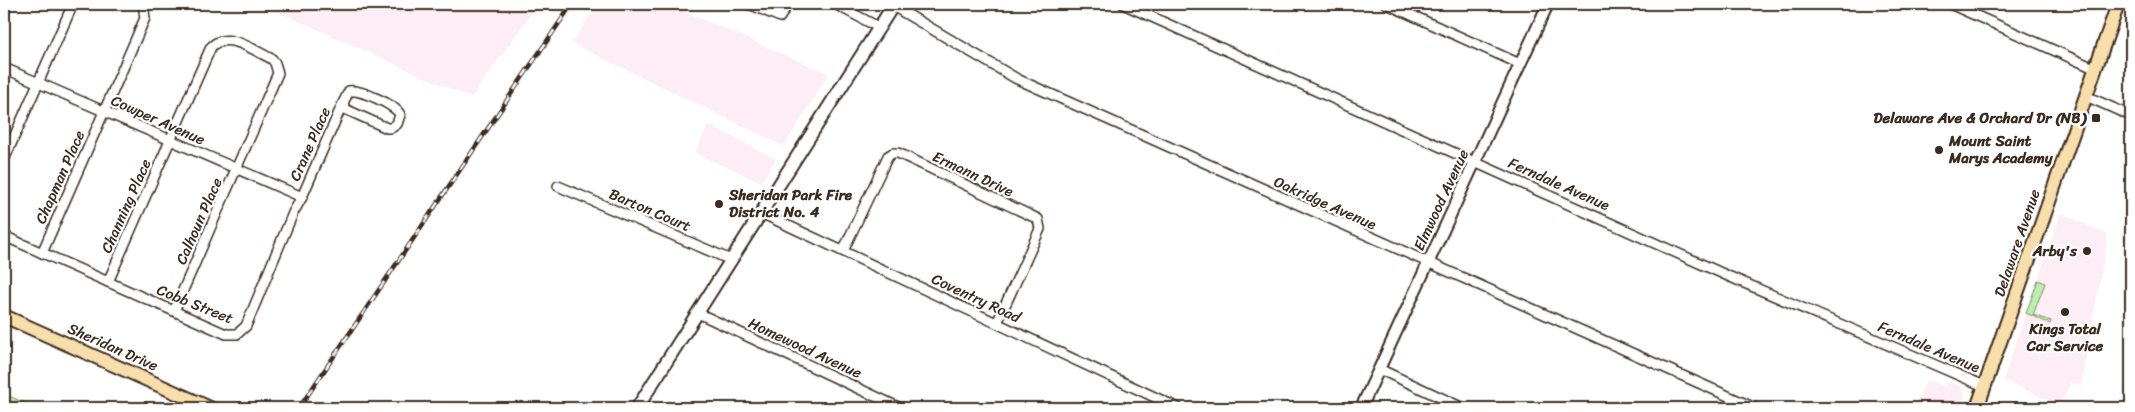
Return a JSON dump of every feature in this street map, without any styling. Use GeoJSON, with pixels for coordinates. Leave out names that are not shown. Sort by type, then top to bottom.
{"type":"FeatureCollection","features":[{"type":"Feature","properties":{"kind":"main road","name":"Delaware Avenue"},"geometry":{"type":"LineString","coordinates":[[1977,408],[2118,4]]}},
{"type":"Feature","properties":{"kind":"main road"},"geometry":{"type":"LineString","coordinates":[[637,408],[894,5]]}},
{"type":"Feature","properties":{"kind":"main road","name":"Sheridan Drive"},"geometry":{"type":"LineString","coordinates":[[4,316],[210,408]]}},
{"type":"Feature","properties":{"kind":"street"},"geometry":{"type":"LineString","coordinates":[[4,160],[73,4]]}},
{"type":"Feature","properties":{"kind":"street","name":"Chapman Place"},"geometry":{"type":"LineString","coordinates":[[42,253],[145,18],[146,9],[143,4]]}},
{"type":"Feature","properties":{"kind":"street"},"geometry":{"type":"LineString","coordinates":[[749,4],[780,17],[788,4]]}},
{"type":"Feature","properties":{"kind":"street"},"geometry":{"type":"LineString","coordinates":[[835,4],[880,28]]}},
{"type":"Feature","properties":{"kind":"street","name":"Ferndale Avenue"},"geometry":{"type":"LineString","coordinates":[[1123,4],[1728,276],[1984,386]]}},
{"type":"Feature","properties":{"kind":"street"},"geometry":{"type":"LineString","coordinates":[[1387,4],[1520,64]]}},
{"type":"Feature","properties":{"kind":"street","name":"Elmwood Avenue"},"geometry":{"type":"LineString","coordinates":[[1361,408],[1548,4]]}},
{"type":"Feature","properties":{"kind":"street"},"geometry":{"type":"LineString","coordinates":[[1950,4],[2096,69]]}},
{"type":"Feature","properties":{"kind":"street","name":"Oakridge Avenue"},"geometry":{"type":"LineString","coordinates":[[894,5],[1017,79],[1427,264],[1754,408]]}},
{"type":"Feature","properties":{"kind":"street","name":"Channing Place"},"geometry":{"type":"LineString","coordinates":[[108,282],[211,47],[220,40],[232,41],[272,59],[275,62],[278,73],[236,170]]}},
{"type":"Feature","properties":{"kind":"street","name":"Cowper Avenue"},"geometry":{"type":"LineString","coordinates":[[4,68],[302,197]]}},
{"type":"Feature","properties":{"kind":"street","name":"Crane Place"},"geometry":{"type":"LineString","coordinates":[[302,197],[343,103],[349,91],[357,91],[394,106],[399,111],[400,118],[395,126],[387,128],[345,109],[343,103]]}},
{"type":"Feature","properties":{"kind":"street"},"geometry":{"type":"LineString","coordinates":[[2086,96],[2131,116]]}},
{"type":"Feature","properties":{"kind":"street","name":"Ermann Drive"},"geometry":{"type":"LineString","coordinates":[[843,251],[888,156],[898,153],[1038,219],[1040,222],[1040,230],[997,323]]}},
{"type":"Feature","properties":{"kind":"street","name":"Calhoun Place"},"geometry":{"type":"LineString","coordinates":[[174,311],[236,170]]}},
{"type":"Feature","properties":{"kind":"street","name":"Barton Court"},"geometry":{"type":"LineString","coordinates":[[558,186],[732,260]]}},
{"type":"Feature","properties":{"kind":"street","name":"Cobb Street"},"geometry":{"type":"LineString","coordinates":[[4,236],[232,335],[242,331],[246,326],[293,213],[302,197]]}},
{"type":"Feature","properties":{"kind":"street","name":"Coventry Road"},"geometry":{"type":"LineString","coordinates":[[761,213],[1178,408]]}},
{"type":"Feature","properties":{"kind":"street","name":"Homewood Avenue"},"geometry":{"type":"LineString","coordinates":[[698,313],[900,408]]}},
{"type":"Feature","properties":{"kind":"street"},"geometry":{"type":"LineString","coordinates":[[1379,369],[1463,408]]}},
{"type":"Feature","properties":{"kind":"shaded area"},"geometry":{"type":"Polygon","coordinates":[[[261,4],[538,4],[471,98],[261,4]]]}},
{"type":"Feature","properties":{"kind":"shaded area"},"geometry":{"type":"Polygon","coordinates":[[[598,4],[667,4],[829,74],[784,146],[572,43],[598,4]]]}},
{"type":"Feature","properties":{"kind":"shaded area"},"geometry":{"type":"Polygon","coordinates":[[[708,125],[776,159],[761,182],[695,153],[708,125]]]}},
{"type":"Feature","properties":{"kind":"shaded area"},"geometry":{"type":"Polygon","coordinates":[[[2061,213],[2108,235],[2081,385],[2071,382],[2060,405],[2003,380],[2061,213]]]}},
{"type":"Feature","properties":{"kind":"shaded area"},"geometry":{"type":"Polygon","coordinates":[[[1927,380],[1945,387],[1948,381],[1963,388],[1962,391],[1965,394],[1960,408],[1913,408],[1927,380]]]}},
{"type":"Feature","properties":{"kind":"green space"},"geometry":{"type":"Polygon","coordinates":[[[2038,280],[2045,283],[2033,315],[2051,321],[2050,324],[2026,313],[2038,280]]]}},
{"type":"Feature","properties":{"kind":"green space"},"geometry":{"type":"Polygon","coordinates":[[[4,394],[37,408],[4,408],[4,394]]]}},
{"type":"Feature","properties":{"kind":"railway"},"geometry":{"type":"LineString","coordinates":[[299,408],[572,4]]}},
{"type":"Feature","properties":{"kind":"place","name":"Delaware Ave & Orchard Dr (NB)"},"geometry":{"type":"Point","coordinates":[2096,118]}},
{"type":"Feature","properties":{"kind":"place","name":"Mount Saint Marys Academy"},"geometry":{"type":"Point","coordinates":[1939,150]}},
{"type":"Feature","properties":{"kind":"place","name":"Sheridan Park Fire District No. 4"},"geometry":{"type":"Point","coordinates":[719,204]}},
{"type":"Feature","properties":{"kind":"place","name":"Arby's"},"geometry":{"type":"Point","coordinates":[2087,251]}},
{"type":"Feature","properties":{"kind":"place","name":"Kings Total Car Service"},"geometry":{"type":"Point","coordinates":[2065,312]}}]}
